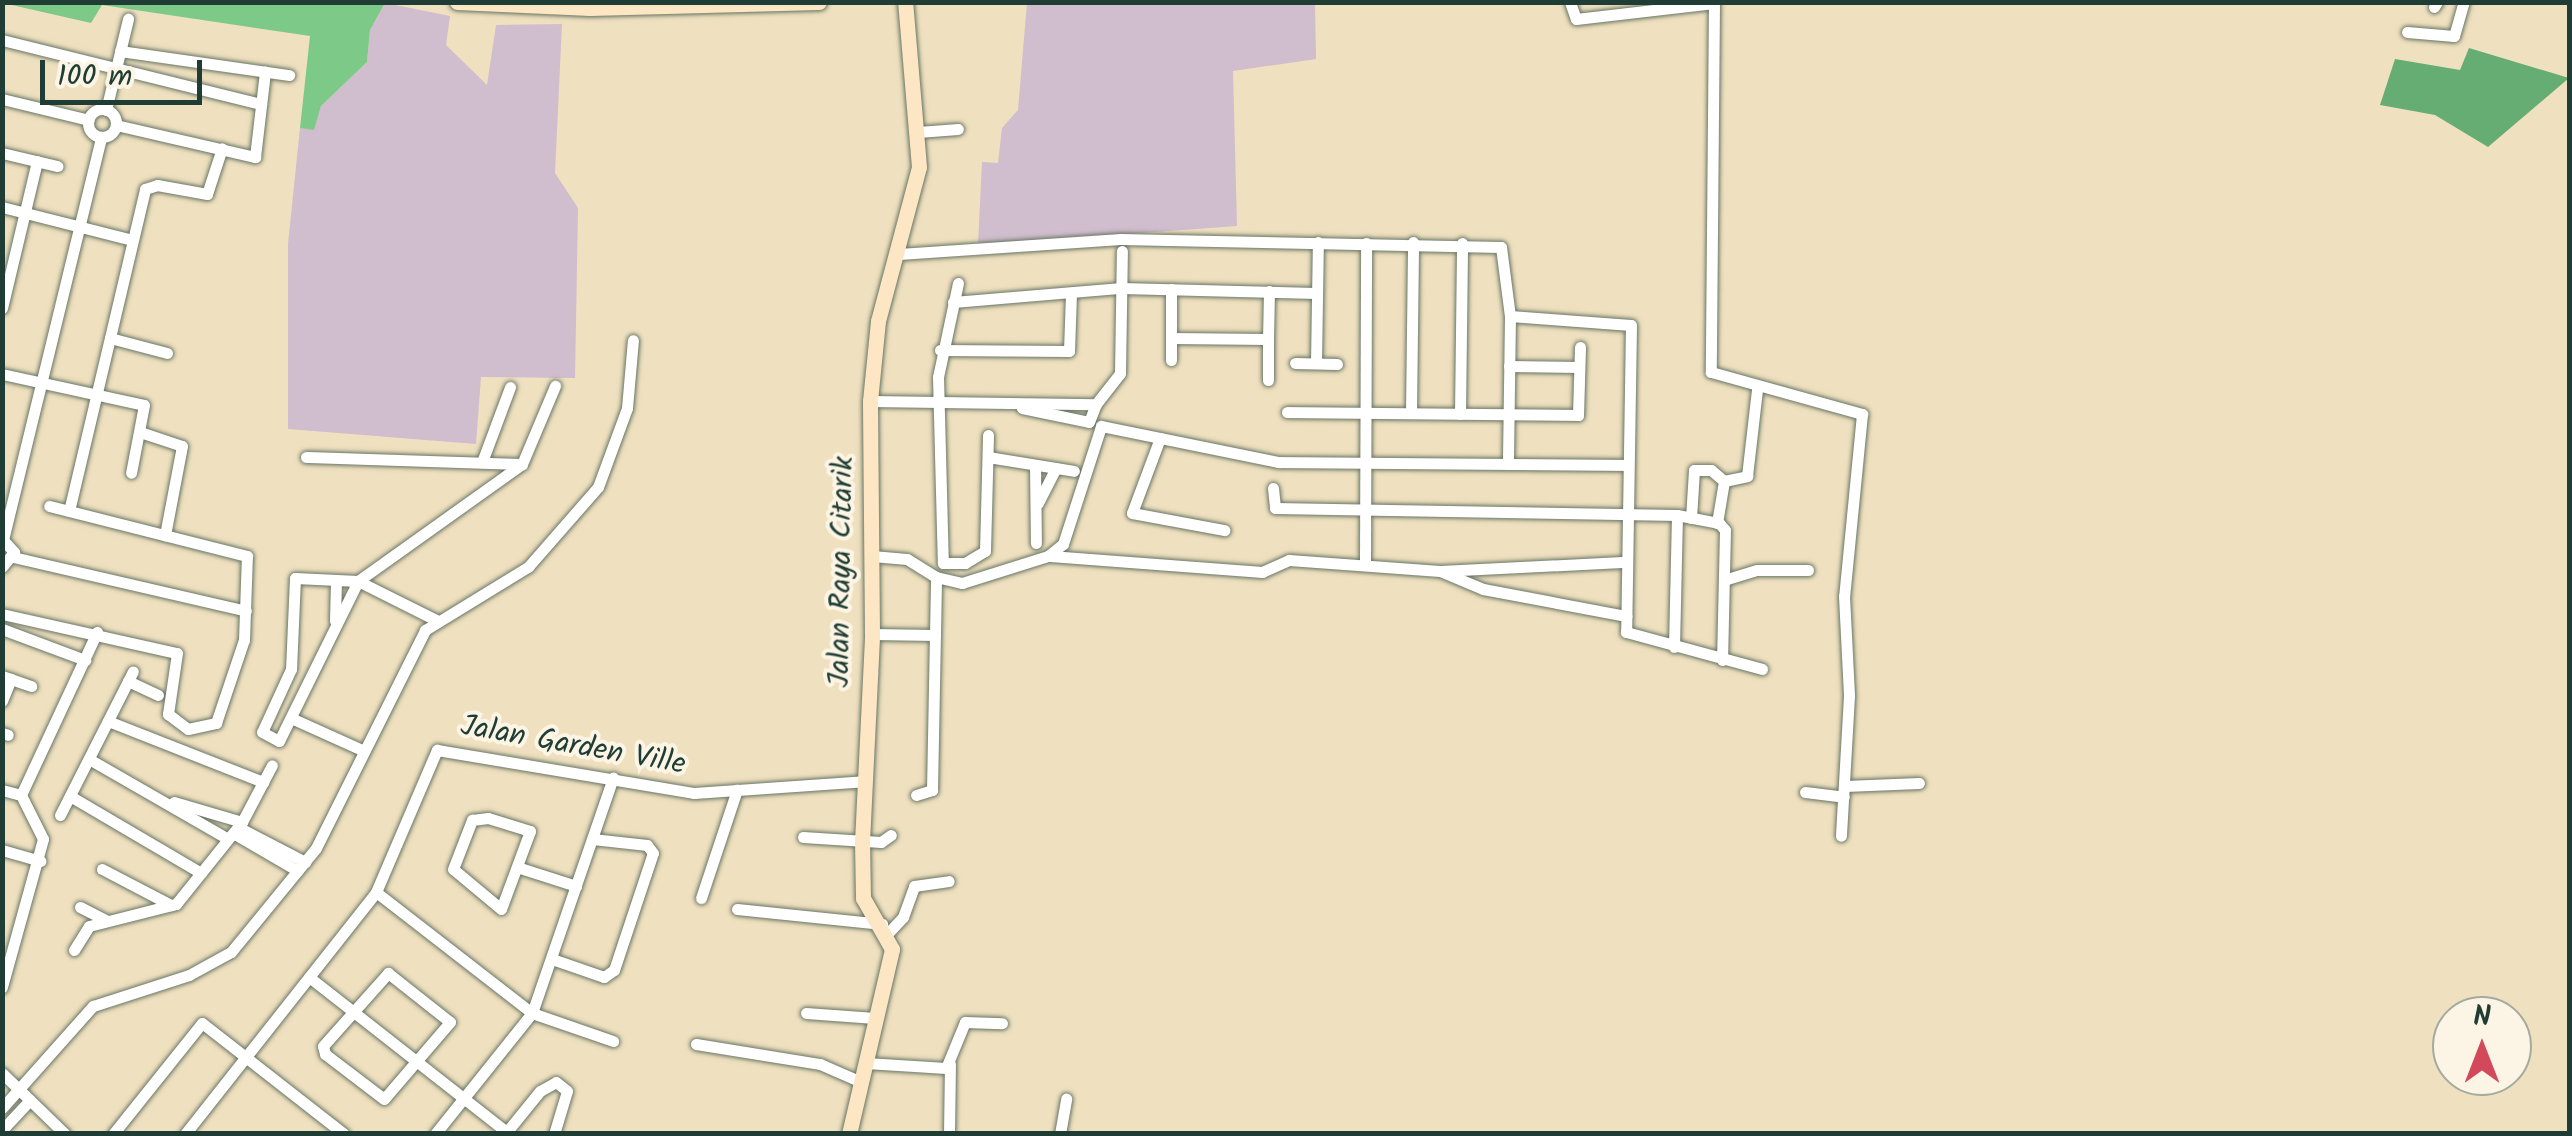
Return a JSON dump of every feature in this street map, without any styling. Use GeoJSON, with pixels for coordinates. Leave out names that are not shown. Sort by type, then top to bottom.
{"type":"FeatureCollection","features":[{"type":"Feature","properties":{"kind":"street"},"geometry":{"type":"LineString","coordinates":[[457,2],[573,8],[819,2]]}},
{"type":"Feature","properties":{"kind":"street","name":"Jalan Raya Citarik"},"geometry":{"type":"LineString","coordinates":[[849,1134],[890,967],[885,928],[863,898],[862,842],[872,634],[870,401],[878,321],[900,254],[917,181],[918,132],[905,2]]}},
{"type":"Feature","properties":{"kind":"street"},"geometry":{"type":"LineString","coordinates":[[1570,2],[1576,20],[1714,3],[1710,246],[1716,310],[1710,367],[1715,376],[1757,389],[1862,414],[1844,596],[1841,836]]}},
{"type":"Feature","properties":{"kind":"street"},"geometry":{"type":"LineString","coordinates":[[2408,32],[2454,36],[2464,2]]}},
{"type":"Feature","properties":{"kind":"street"},"geometry":{"type":"LineString","coordinates":[[89,120],[106,110],[128,19]]}},
{"type":"Feature","properties":{"kind":"street"},"geometry":{"type":"LineString","coordinates":[[2,40],[261,104]]}},
{"type":"Feature","properties":{"kind":"street"},"geometry":{"type":"LineString","coordinates":[[120,51],[290,75]]}},
{"type":"Feature","properties":{"kind":"street"},"geometry":{"type":"LineString","coordinates":[[106,110],[116,125],[258,156],[265,72]]}},
{"type":"Feature","properties":{"kind":"street"},"geometry":{"type":"LineString","coordinates":[[2,99],[89,120],[101,137]]}},
{"type":"Feature","properties":{"kind":"street"},"geometry":{"type":"LineString","coordinates":[[116,125],[101,137],[3,540],[13,557],[246,611]]}},
{"type":"Feature","properties":{"kind":"street"},"geometry":{"type":"LineString","coordinates":[[918,132],[958,128]]}},
{"type":"Feature","properties":{"kind":"street"},"geometry":{"type":"LineString","coordinates":[[69,511],[145,189],[157,185],[207,194],[222,148]]}},
{"type":"Feature","properties":{"kind":"street"},"geometry":{"type":"LineString","coordinates":[[2,153],[57,166]]}},
{"type":"Feature","properties":{"kind":"street"},"geometry":{"type":"LineString","coordinates":[[2,308],[37,161]]}},
{"type":"Feature","properties":{"kind":"street"},"geometry":{"type":"LineString","coordinates":[[2,208],[132,240]]}},
{"type":"Feature","properties":{"kind":"street"},"geometry":{"type":"LineString","coordinates":[[900,254],[1120,239],[1462,243],[1504,250],[1510,316],[1508,464]]}},
{"type":"Feature","properties":{"kind":"street"},"geometry":{"type":"LineString","coordinates":[[1316,363],[1318,242]]}},
{"type":"Feature","properties":{"kind":"street"},"geometry":{"type":"LineString","coordinates":[[1411,413],[1414,242]]}},
{"type":"Feature","properties":{"kind":"street"},"geometry":{"type":"LineString","coordinates":[[1365,562],[1360,463],[1366,243]]}},
{"type":"Feature","properties":{"kind":"street"},"geometry":{"type":"LineString","coordinates":[[1460,414],[1462,243]]}},
{"type":"Feature","properties":{"kind":"street"},"geometry":{"type":"LineString","coordinates":[[870,401],[1096,404],[1120,373],[1122,251]]}},
{"type":"Feature","properties":{"kind":"street"},"geometry":{"type":"LineString","coordinates":[[958,284],[940,350],[943,563],[965,563],[984,551],[988,435]]}},
{"type":"Feature","properties":{"kind":"street"},"geometry":{"type":"LineString","coordinates":[[953,302],[1121,288],[1316,293]]}},
{"type":"Feature","properties":{"kind":"street"},"geometry":{"type":"LineString","coordinates":[[1171,289],[1171,360]]}},
{"type":"Feature","properties":{"kind":"street"},"geometry":{"type":"LineString","coordinates":[[1268,380],[1269,291]]}},
{"type":"Feature","properties":{"kind":"street"},"geometry":{"type":"LineString","coordinates":[[940,350],[1069,350],[1071,295]]}},
{"type":"Feature","properties":{"kind":"street"},"geometry":{"type":"LineString","coordinates":[[1510,316],[1631,325],[1628,634],[1762,669]]}},
{"type":"Feature","properties":{"kind":"street"},"geometry":{"type":"LineString","coordinates":[[110,338],[167,353]]}},
{"type":"Feature","properties":{"kind":"street"},"geometry":{"type":"LineString","coordinates":[[1171,338],[1268,339]]}},
{"type":"Feature","properties":{"kind":"street"},"geometry":{"type":"LineString","coordinates":[[2,1108],[93,1006],[188,975],[232,952],[301,866],[410,651],[436,620],[528,567],[577,518],[615,451],[633,340]]}},
{"type":"Feature","properties":{"kind":"street"},"geometry":{"type":"LineString","coordinates":[[1287,412],[1578,415],[1580,347]]}},
{"type":"Feature","properties":{"kind":"street"},"geometry":{"type":"LineString","coordinates":[[1295,363],[1337,364]]}},
{"type":"Feature","properties":{"kind":"street"},"geometry":{"type":"LineString","coordinates":[[1509,366],[1579,367]]}},
{"type":"Feature","properties":{"kind":"street"},"geometry":{"type":"LineString","coordinates":[[2,374],[144,404],[132,473]]}},
{"type":"Feature","properties":{"kind":"street"},"geometry":{"type":"LineString","coordinates":[[436,620],[358,581],[295,578],[290,669],[262,732],[279,741],[358,581],[522,464],[555,386]]}},
{"type":"Feature","properties":{"kind":"street"},"geometry":{"type":"LineString","coordinates":[[482,462],[510,387]]}},
{"type":"Feature","properties":{"kind":"street"},"geometry":{"type":"LineString","coordinates":[[1724,481],[1747,476],[1757,389]]}},
{"type":"Feature","properties":{"kind":"street"},"geometry":{"type":"LineString","coordinates":[[1048,556],[1062,544],[1098,428],[1278,462],[1627,466]]}},
{"type":"Feature","properties":{"kind":"street"},"geometry":{"type":"LineString","coordinates":[[140,432],[182,446],[165,535]]}},
{"type":"Feature","properties":{"kind":"street"},"geometry":{"type":"LineString","coordinates":[[1160,438],[1132,513],[1224,530]]}},
{"type":"Feature","properties":{"kind":"street"},"geometry":{"type":"LineString","coordinates":[[988,456],[1074,471]]}},
{"type":"Feature","properties":{"kind":"street"},"geometry":{"type":"LineString","coordinates":[[306,458],[522,464]]}},
{"type":"Feature","properties":{"kind":"street"},"geometry":{"type":"LineString","coordinates":[[1035,466],[1036,543]]}},
{"type":"Feature","properties":{"kind":"street"},"geometry":{"type":"LineString","coordinates":[[1036,507],[1056,468]]}},
{"type":"Feature","properties":{"kind":"street"},"geometry":{"type":"LineString","coordinates":[[1691,518],[1694,470],[1711,470],[1724,481]]}},
{"type":"Feature","properties":{"kind":"street"},"geometry":{"type":"LineString","coordinates":[[1718,523],[1724,481]]}},
{"type":"Feature","properties":{"kind":"street"},"geometry":{"type":"LineString","coordinates":[[1273,488],[1275,508],[1677,515],[1718,523],[1725,530],[1722,660]]}},
{"type":"Feature","properties":{"kind":"street"},"geometry":{"type":"LineString","coordinates":[[2,614],[97,632],[177,654],[168,714],[188,728],[207,729],[216,723],[238,664],[246,611],[247,556],[49,506]]}},
{"type":"Feature","properties":{"kind":"street"},"geometry":{"type":"LineString","coordinates":[[1674,647],[1677,515]]}},
{"type":"Feature","properties":{"kind":"street"},"geometry":{"type":"LineString","coordinates":[[872,556],[907,559],[936,578],[962,583],[1048,556],[1262,572],[1288,560],[1365,562],[1440,571],[1627,562]]}},
{"type":"Feature","properties":{"kind":"street"},"geometry":{"type":"LineString","coordinates":[[2,567],[13,557]]}},
{"type":"Feature","properties":{"kind":"street"},"geometry":{"type":"LineString","coordinates":[[1724,580],[1758,570],[1808,570]]}},
{"type":"Feature","properties":{"kind":"street"},"geometry":{"type":"LineString","coordinates":[[1440,571],[1484,588],[1626,616]]}},
{"type":"Feature","properties":{"kind":"street"},"geometry":{"type":"LineString","coordinates":[[916,796],[932,790],[936,578]]}},
{"type":"Feature","properties":{"kind":"street"},"geometry":{"type":"LineString","coordinates":[[334,629],[336,580]]}},
{"type":"Feature","properties":{"kind":"street"},"geometry":{"type":"LineString","coordinates":[[2,629],[85,660]]}},
{"type":"Feature","properties":{"kind":"street"},"geometry":{"type":"LineString","coordinates":[[20,795],[97,632]]}},
{"type":"Feature","properties":{"kind":"street"},"geometry":{"type":"LineString","coordinates":[[872,634],[935,636]]}},
{"type":"Feature","properties":{"kind":"street"},"geometry":{"type":"LineString","coordinates":[[60,815],[131,676],[158,695]]}},
{"type":"Feature","properties":{"kind":"street"},"geometry":{"type":"LineString","coordinates":[[2,701],[7,678],[31,686]]}},
{"type":"Feature","properties":{"kind":"street"},"geometry":{"type":"LineString","coordinates":[[290,718],[362,750]]}},
{"type":"Feature","properties":{"kind":"street"},"geometry":{"type":"LineString","coordinates":[[108,721],[263,782]]}},
{"type":"Feature","properties":{"kind":"street","name":"Jalan Garden Ville"},"geometry":{"type":"LineString","coordinates":[[185,1134],[376,892],[436,750],[694,792],[864,781]]}},
{"type":"Feature","properties":{"kind":"street"},"geometry":{"type":"LineString","coordinates":[[89,759],[155,797],[235,830],[301,866]]}},
{"type":"Feature","properties":{"kind":"street"},"geometry":{"type":"LineString","coordinates":[[74,950],[89,926],[171,905],[235,830],[272,765]]}},
{"type":"Feature","properties":{"kind":"street"},"geometry":{"type":"LineString","coordinates":[[434,1134],[532,1013],[613,778]]}},
{"type":"Feature","properties":{"kind":"street"},"geometry":{"type":"LineString","coordinates":[[1805,792],[1844,792],[1919,783]]}},
{"type":"Feature","properties":{"kind":"street"},"geometry":{"type":"LineString","coordinates":[[2,790],[20,795],[43,834],[40,861],[2,988]]}},
{"type":"Feature","properties":{"kind":"street"},"geometry":{"type":"LineString","coordinates":[[701,898],[737,790]]}},
{"type":"Feature","properties":{"kind":"street"},"geometry":{"type":"LineString","coordinates":[[70,796],[202,873]]}},
{"type":"Feature","properties":{"kind":"street"},"geometry":{"type":"LineString","coordinates":[[155,797],[235,830]]}},
{"type":"Feature","properties":{"kind":"street"},"geometry":{"type":"LineString","coordinates":[[475,818],[529,829],[520,868],[500,909],[458,878],[454,864],[475,818]]}},
{"type":"Feature","properties":{"kind":"street"},"geometry":{"type":"LineString","coordinates":[[803,837],[862,842],[891,835]]}},
{"type":"Feature","properties":{"kind":"street"},"geometry":{"type":"LineString","coordinates":[[552,959],[604,977],[614,970],[652,853],[647,845],[592,838]]}},
{"type":"Feature","properties":{"kind":"street"},"geometry":{"type":"LineString","coordinates":[[2,850],[40,861]]}},
{"type":"Feature","properties":{"kind":"street"},"geometry":{"type":"LineString","coordinates":[[520,868],[576,886]]}},
{"type":"Feature","properties":{"kind":"street"},"geometry":{"type":"LineString","coordinates":[[102,869],[171,905]]}},
{"type":"Feature","properties":{"kind":"street"},"geometry":{"type":"LineString","coordinates":[[737,909],[885,928],[903,916],[911,888],[949,880]]}},
{"type":"Feature","properties":{"kind":"street"},"geometry":{"type":"LineString","coordinates":[[376,892],[532,1013],[612,1042]]}},
{"type":"Feature","properties":{"kind":"street"},"geometry":{"type":"LineString","coordinates":[[80,907],[107,922]]}},
{"type":"Feature","properties":{"kind":"street"},"geometry":{"type":"LineString","coordinates":[[385,972],[450,1022],[419,1063],[389,1098],[375,1095],[323,1049],[385,972]]}},
{"type":"Feature","properties":{"kind":"street"},"geometry":{"type":"LineString","coordinates":[[309,977],[507,1133],[540,1092],[556,1082],[567,1092],[554,1134]]}},
{"type":"Feature","properties":{"kind":"street"},"geometry":{"type":"LineString","coordinates":[[806,1013],[876,1018]]}},
{"type":"Feature","properties":{"kind":"street"},"geometry":{"type":"LineString","coordinates":[[949,1134],[950,1064],[966,1022],[1002,1023]]}},
{"type":"Feature","properties":{"kind":"street"},"geometry":{"type":"LineString","coordinates":[[113,1134],[197,1026],[207,1025],[344,1134]]}},
{"type":"Feature","properties":{"kind":"street"},"geometry":{"type":"LineString","coordinates":[[696,1044],[820,1064],[862,1082]]}},
{"type":"Feature","properties":{"kind":"street"},"geometry":{"type":"LineString","coordinates":[[866,1063],[930,1069],[950,1064]]}},
{"type":"Feature","properties":{"kind":"street"},"geometry":{"type":"LineString","coordinates":[[2,1073],[65,1134]]}},
{"type":"Feature","properties":{"kind":"street"},"geometry":{"type":"LineString","coordinates":[[1060,1134],[1066,1099]]}},
{"type":"Feature","properties":{"kind":"street"},"geometry":{"type":"LineString","coordinates":[[2,1130],[30,1100]]}},
{"type":"Feature","properties":{"kind":"shaded area"},"geometry":{"type":"Polygon","coordinates":[[[385,3],[450,16],[446,45],[487,85],[496,25],[562,24],[555,173],[578,208],[575,378],[481,377],[476,444],[288,429],[288,244],[300,128],[314,129],[321,106],[367,62],[370,30],[385,3]]]}},
{"type":"Feature","properties":{"kind":"shaded area"},"geometry":{"type":"Polygon","coordinates":[[[1027,3],[1315,3],[1316,59],[1233,71],[1237,226],[978,245],[982,162],[998,163],[1002,128],[1018,110],[1027,3]]]}},
{"type":"Feature","properties":{"kind":"green space"},"geometry":{"type":"Polygon","coordinates":[[[3,3],[385,3],[370,30],[367,62],[321,106],[314,130],[300,128],[310,36],[102,5],[91,23],[3,3]]]}},
{"type":"Feature","properties":{"kind":"green space"},"geometry":{"type":"Polygon","coordinates":[[[2469,48],[2569,78],[2488,147],[2435,115],[2380,105],[2395,59],[2460,70],[2469,48]]]}}]}
